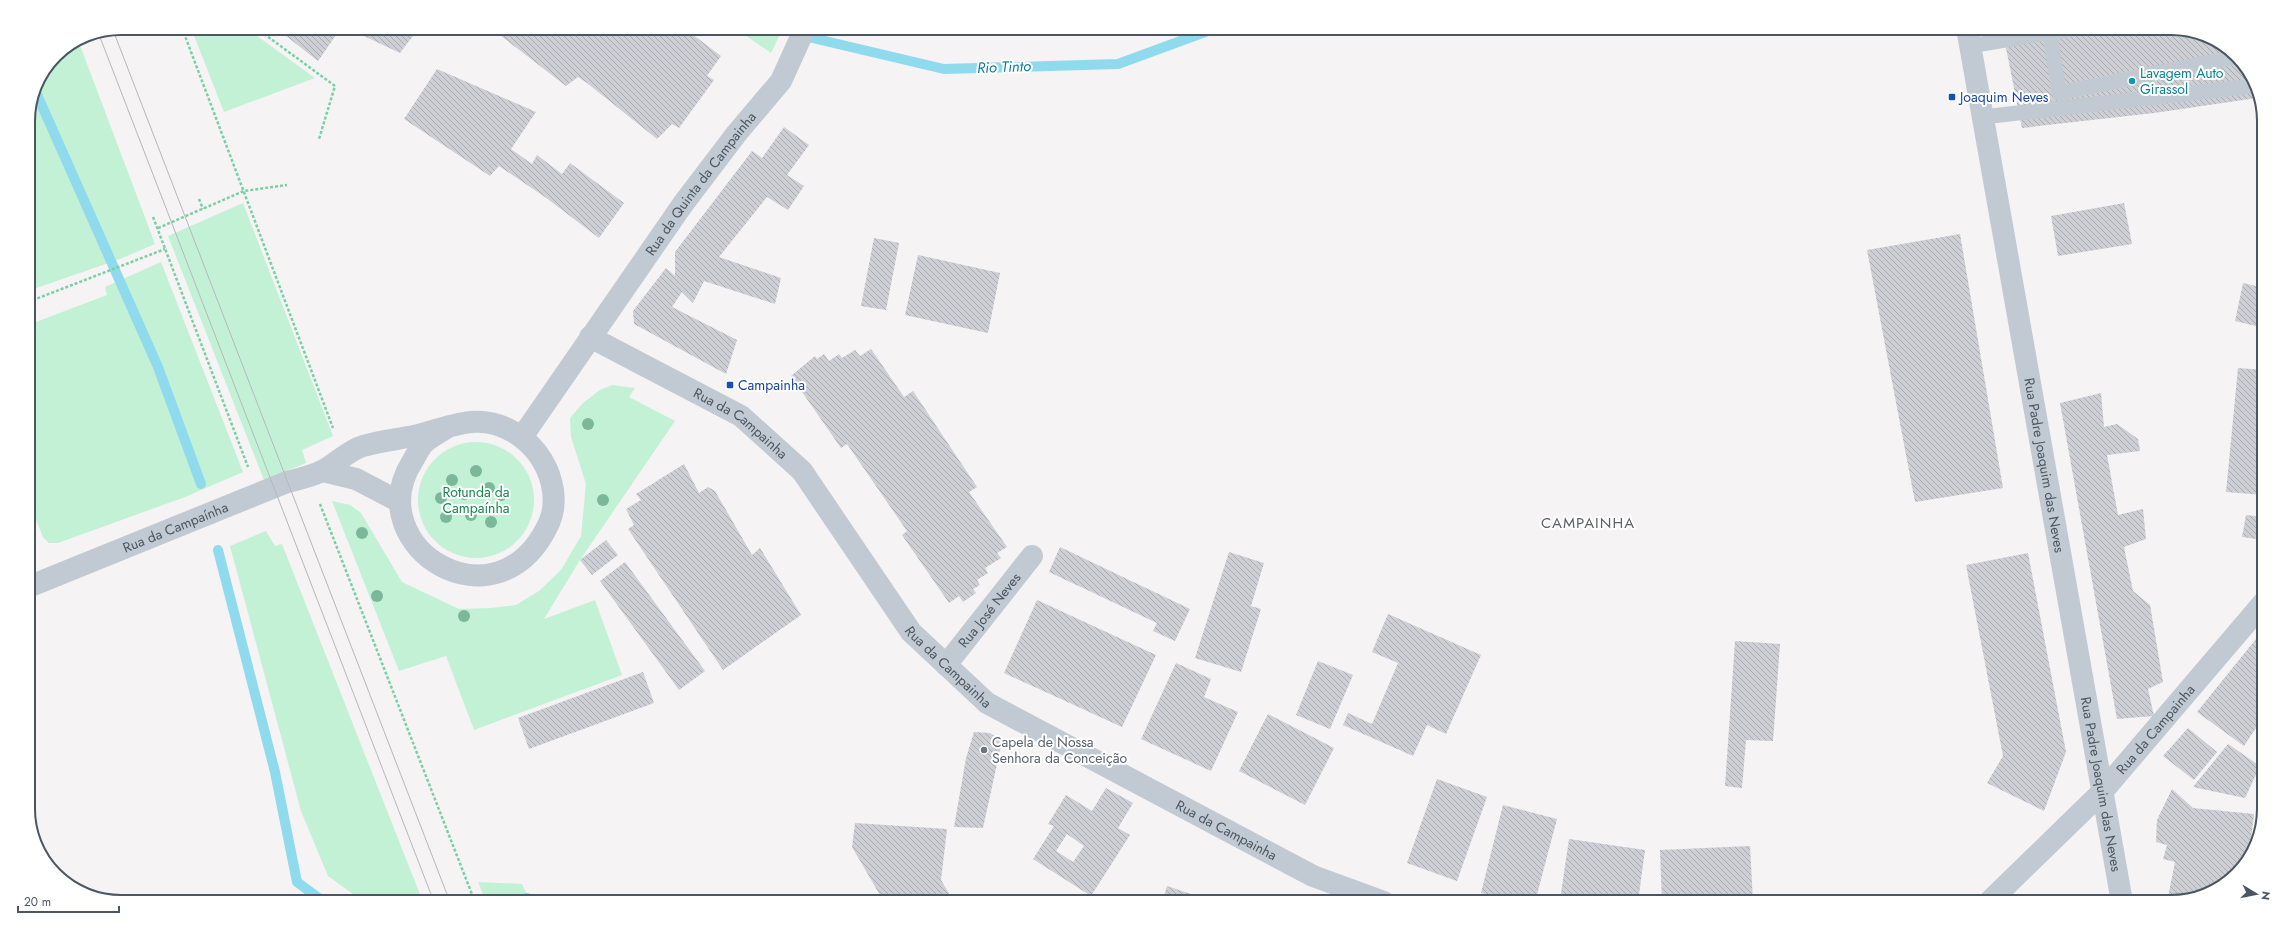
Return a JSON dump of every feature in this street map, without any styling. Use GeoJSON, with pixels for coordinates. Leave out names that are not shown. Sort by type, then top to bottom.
{"type":"FeatureCollection","features":[{"type":"Feature","properties":{"kind":"street","name":"Rua da Quinta da Campainha"},"geometry":{"type":"LineString","coordinates":[[590,337],[683,204],[737,134],[781,81],[801,35]]}},
{"type":"Feature","properties":{"kind":"street","name":"Rua Padre Joaquim das Neves"},"geometry":{"type":"LineString","coordinates":[[1969,37],[2121,895]]}},
{"type":"Feature","properties":{"kind":"street"},"geometry":{"type":"LineString","coordinates":[[522,437],[590,337]]}},
{"type":"Feature","properties":{"kind":"street","name":"Rua da Campainha"},"geometry":{"type":"LineString","coordinates":[[590,337],[741,416],[802,471],[911,632],[987,703],[1313,876],[1365,895]]}},
{"type":"Feature","properties":{"kind":"street","name":"Rua da Campaínha"},"geometry":{"type":"LineString","coordinates":[[35,584],[287,482],[323,471],[362,446],[472,422],[498,425],[522,437],[536,450],[549,473],[554,499],[551,518],[540,542],[522,561],[498,573],[468,576],[443,568],[421,552],[405,528],[400,502],[404,475],[424,443],[446,428]]}},
{"type":"Feature","properties":{"kind":"street"},"geometry":{"type":"LineString","coordinates":[[323,471],[356,479],[400,502]]}},
{"type":"Feature","properties":{"kind":"street","name":"Rua José Neves"},"geometry":{"type":"LineString","coordinates":[[946,665],[1032,556]]}},
{"type":"Feature","properties":{"kind":"street","name":"Rua da Campainha"},"geometry":{"type":"LineString","coordinates":[[1996,895],[2102,792],[2257,610]]}},
{"type":"Feature","properties":{"kind":"lane"},"geometry":{"type":"LineString","coordinates":[[1969,37],[2001,35]]}},
{"type":"Feature","properties":{"kind":"lane"},"geometry":{"type":"LineString","coordinates":[[2050,35],[2060,93],[2230,58]]}},
{"type":"Feature","properties":{"kind":"lane"},"geometry":{"type":"LineString","coordinates":[[1983,117],[2249,86]]}},
{"type":"Feature","properties":{"kind":"path"},"geometry":{"type":"LineString","coordinates":[[185,35],[336,436],[323,471]]}},
{"type":"Feature","properties":{"kind":"path"},"geometry":{"type":"LineString","coordinates":[[266,35],[335,86],[319,138]]}},
{"type":"Feature","properties":{"kind":"path"},"geometry":{"type":"LineString","coordinates":[[158,228],[244,191],[287,185]]}},
{"type":"Feature","properties":{"kind":"path"},"geometry":{"type":"LineString","coordinates":[[199,199],[203,209]]}},
{"type":"Feature","properties":{"kind":"path"},"geometry":{"type":"LineString","coordinates":[[153,217],[249,470]]}},
{"type":"Feature","properties":{"kind":"path"},"geometry":{"type":"LineString","coordinates":[[35,299],[165,249]]}},
{"type":"Feature","properties":{"kind":"path"},"geometry":{"type":"LineString","coordinates":[[319,503],[471,895]]}},
{"type":"Feature","properties":{"kind":"green space"},"geometry":{"type":"Polygon","coordinates":[[[194,35],[256,35],[315,78],[224,112],[194,35]]]}},
{"type":"Feature","properties":{"kind":"green space"},"geometry":{"type":"Polygon","coordinates":[[[745,35],[780,35],[771,53],[745,35]]]}},
{"type":"Feature","properties":{"kind":"green space"},"geometry":{"type":"Polygon","coordinates":[[[80,45],[155,244],[120,259],[35,289],[35,115],[38,99],[49,73],[64,56],[80,45]]]}},
{"type":"Feature","properties":{"kind":"green space"},"geometry":{"type":"Polygon","coordinates":[[[243,203],[333,436],[302,450],[306,463],[264,480],[168,236],[243,203]]]}},
{"type":"Feature","properties":{"kind":"green space"},"geometry":{"type":"Polygon","coordinates":[[[161,262],[243,472],[185,497],[58,543],[49,543],[43,537],[35,517],[35,322],[107,295],[105,287],[161,262]]]}},
{"type":"Feature","properties":{"kind":"green space"},"geometry":{"type":"Polygon","coordinates":[[[612,385],[635,388],[629,397],[675,421],[580,560],[544,619],[595,600],[622,675],[474,730],[446,656],[399,671],[332,501],[350,505],[361,513],[402,582],[459,609],[491,608],[516,605],[539,591],[561,570],[581,536],[586,484],[571,437],[570,418],[583,403],[600,390],[612,385]]]}},
{"type":"Feature","properties":{"kind":"green space","name":"Rotunda da Campaínha"},"geometry":{"type":"Polygon","coordinates":[[[476,442],[498,447],[517,459],[529,478],[534,500],[529,522],[517,541],[498,553],[476,558],[454,553],[435,541],[423,522],[418,500],[423,478],[435,459],[454,447],[476,442]]]}},
{"type":"Feature","properties":{"kind":"green space"},"geometry":{"type":"Polygon","coordinates":[[[266,531],[275,546],[282,544],[420,895],[354,895],[328,876],[301,811],[230,546],[266,531]]]}},
{"type":"Feature","properties":{"kind":"green space"},"geometry":{"type":"Polygon","coordinates":[[[478,882],[522,884],[527,895],[483,895],[478,882]]]}},
{"type":"Feature","properties":{"kind":"building"},"geometry":{"type":"Polygon","coordinates":[[[285,35],[336,35],[318,61],[285,35]]]}},
{"type":"Feature","properties":{"kind":"building"},"geometry":{"type":"Polygon","coordinates":[[[362,35],[414,35],[400,53],[362,35]]]}},
{"type":"Feature","properties":{"kind":"building"},"geometry":{"type":"Polygon","coordinates":[[[500,35],[693,35],[721,56],[707,76],[714,80],[679,128],[672,124],[657,139],[578,77],[566,86],[500,35]]]}},
{"type":"Feature","properties":{"kind":"building","name":"Lavagem Auto Girassol"},"geometry":{"type":"Polygon","coordinates":[[[2003,35],[2171,35],[2193,38],[2214,47],[2232,60],[2243,73],[2254,99],[2154,113],[2022,128],[2003,35]]]}},
{"type":"Feature","properties":{"kind":"building"},"geometry":{"type":"Polygon","coordinates":[[[437,69],[536,112],[511,149],[532,164],[537,155],[562,174],[570,163],[624,203],[599,238],[545,197],[499,166],[490,176],[404,119],[437,69]]]}},
{"type":"Feature","properties":{"kind":"building"},"geometry":{"type":"Polygon","coordinates":[[[784,127],[809,145],[787,175],[804,186],[788,210],[767,197],[719,257],[781,278],[775,304],[704,281],[693,303],[682,292],[672,307],[737,340],[726,374],[634,324],[633,311],[666,268],[675,276],[675,252],[752,151],[762,158],[784,127]]]}},
{"type":"Feature","properties":{"kind":"building"},"geometry":{"type":"Polygon","coordinates":[[[2124,203],[2132,244],[2058,256],[2051,216],[2124,203]]]}},
{"type":"Feature","properties":{"kind":"building"},"geometry":{"type":"Polygon","coordinates":[[[1960,234],[2003,488],[1915,502],[1867,250],[1960,234]]]}},
{"type":"Feature","properties":{"kind":"building"},"geometry":{"type":"Polygon","coordinates":[[[874,238],[899,243],[886,310],[861,306],[874,238]]]}},
{"type":"Feature","properties":{"kind":"building"},"geometry":{"type":"Polygon","coordinates":[[[918,255],[1000,273],[988,333],[905,315],[918,255]]]}},
{"type":"Feature","properties":{"kind":"building"},"geometry":{"type":"Polygon","coordinates":[[[2243,283],[2257,286],[2257,326],[2235,321],[2243,283]]]}},
{"type":"Feature","properties":{"kind":"building"},"geometry":{"type":"Polygon","coordinates":[[[871,349],[904,397],[913,391],[977,487],[969,492],[1007,547],[997,553],[1001,558],[985,568],[988,573],[977,580],[980,585],[973,589],[976,593],[963,602],[959,596],[949,603],[902,535],[907,531],[847,444],[841,448],[791,376],[815,356],[817,359],[824,354],[829,361],[839,354],[842,358],[855,350],[860,356],[871,349]]]}},
{"type":"Feature","properties":{"kind":"building"},"geometry":{"type":"Polygon","coordinates":[[[2238,368],[2257,369],[2257,494],[2226,492],[2238,368]]]}},
{"type":"Feature","properties":{"kind":"building"},"geometry":{"type":"Polygon","coordinates":[[[2101,393],[2104,427],[2117,424],[2138,439],[2140,451],[2107,455],[2118,515],[2143,509],[2146,539],[2124,547],[2133,591],[2150,605],[2163,682],[2148,689],[2154,716],[2117,719],[2060,403],[2101,393]]]}},
{"type":"Feature","properties":{"kind":"building"},"geometry":{"type":"Polygon","coordinates":[[[684,464],[699,493],[708,487],[715,491],[752,555],[760,548],[801,615],[723,670],[628,529],[634,525],[626,509],[641,500],[636,494],[684,464]]]}},
{"type":"Feature","properties":{"kind":"building"},"geometry":{"type":"Polygon","coordinates":[[[2246,515],[2257,516],[2257,539],[2242,537],[2246,515]]]}},
{"type":"Feature","properties":{"kind":"building"},"geometry":{"type":"Polygon","coordinates":[[[606,540],[618,555],[592,575],[580,560],[606,540]]]}},
{"type":"Feature","properties":{"kind":"building"},"geometry":{"type":"Polygon","coordinates":[[[1060,547],[1190,609],[1175,641],[1153,631],[1157,623],[1049,572],[1060,547]]]}},
{"type":"Feature","properties":{"kind":"building"},"geometry":{"type":"Polygon","coordinates":[[[1229,552],[1264,563],[1251,606],[1261,609],[1241,672],[1195,658],[1229,552]]]}},
{"type":"Feature","properties":{"kind":"building"},"geometry":{"type":"Polygon","coordinates":[[[2028,553],[2066,752],[2044,811],[1987,783],[2003,756],[1966,565],[2028,553]]]}},
{"type":"Feature","properties":{"kind":"building"},"geometry":{"type":"Polygon","coordinates":[[[625,562],[705,671],[679,690],[600,581],[625,562]]]}},
{"type":"Feature","properties":{"kind":"building"},"geometry":{"type":"Polygon","coordinates":[[[1037,600],[1156,655],[1122,727],[1004,673],[1037,600]]]}},
{"type":"Feature","properties":{"kind":"building"},"geometry":{"type":"Polygon","coordinates":[[[1388,614],[1481,655],[1446,734],[1427,725],[1413,756],[1343,725],[1348,713],[1372,724],[1398,663],[1372,652],[1388,614]]]}},
{"type":"Feature","properties":{"kind":"building"},"geometry":{"type":"Polygon","coordinates":[[[2257,638],[2257,726],[2244,746],[2197,712],[2257,638]]]}},
{"type":"Feature","properties":{"kind":"building"},"geometry":{"type":"Polygon","coordinates":[[[1735,641],[1780,644],[1773,741],[1746,740],[1742,788],[1725,786],[1735,641]]]}},
{"type":"Feature","properties":{"kind":"building"},"geometry":{"type":"Polygon","coordinates":[[[1318,661],[1353,675],[1330,729],[1296,715],[1318,661]]]}},
{"type":"Feature","properties":{"kind":"building"},"geometry":{"type":"Polygon","coordinates":[[[1176,663],[1211,679],[1204,697],[1238,712],[1211,771],[1141,739],[1176,663]]]}},
{"type":"Feature","properties":{"kind":"building"},"geometry":{"type":"Polygon","coordinates":[[[643,672],[654,703],[529,749],[518,718],[643,672]]]}},
{"type":"Feature","properties":{"kind":"building"},"geometry":{"type":"Polygon","coordinates":[[[1268,714],[1334,748],[1305,805],[1239,771],[1268,714]]]}},
{"type":"Feature","properties":{"kind":"building"},"geometry":{"type":"Polygon","coordinates":[[[2188,728],[2217,752],[2194,780],[2163,756],[2188,728]]]}},
{"type":"Feature","properties":{"kind":"building"},"geometry":{"type":"Polygon","coordinates":[[[974,732],[990,733],[1002,741],[983,828],[954,827],[966,758],[974,732]]]}},
{"type":"Feature","properties":{"kind":"building"},"geometry":{"type":"Polygon","coordinates":[[[2228,744],[2257,764],[2257,772],[2245,798],[2193,787],[2228,744]]]}},
{"type":"Feature","properties":{"kind":"building"},"geometry":{"type":"Polygon","coordinates":[[[1437,779],[1487,797],[1457,881],[1407,863],[1437,779]]]}},
{"type":"Feature","properties":{"kind":"building"},"geometry":{"type":"Polygon","coordinates":[[[1106,788],[1133,803],[1118,828],[1130,835],[1092,895],[1033,859],[1054,826],[1048,824],[1066,795],[1092,811],[1106,788]],[[1067,834],[1056,851],[1073,862],[1084,846],[1067,834]]]}},
{"type":"Feature","properties":{"kind":"building"},"geometry":{"type":"Polygon","coordinates":[[[2172,789],[2193,808],[2254,814],[2250,842],[2236,866],[2228,874],[2219,881],[2199,890],[2171,895],[2168,895],[2175,862],[2163,859],[2167,845],[2156,842],[2157,820],[2172,789]]]}},
{"type":"Feature","properties":{"kind":"building"},"geometry":{"type":"Polygon","coordinates":[[[1503,805],[1557,819],[1537,895],[1489,895],[1481,893],[1503,805]]]}},
{"type":"Feature","properties":{"kind":"building"},"geometry":{"type":"Polygon","coordinates":[[[855,823],[947,829],[941,880],[950,895],[880,895],[852,847],[855,823]]]}},
{"type":"Feature","properties":{"kind":"building"},"geometry":{"type":"Polygon","coordinates":[[[1569,839],[1645,850],[1639,895],[1561,895],[1569,839]]]}},
{"type":"Feature","properties":{"kind":"building"},"geometry":{"type":"Polygon","coordinates":[[[1750,846],[1753,895],[1662,895],[1660,850],[1750,846]]]}},
{"type":"Feature","properties":{"kind":"building"},"geometry":{"type":"Polygon","coordinates":[[[1167,886],[1194,895],[1164,895],[1167,886]]]}},
{"type":"Feature","properties":{"kind":"waterway","name":"Rio Tinto"},"geometry":{"type":"LineString","coordinates":[[802,35],[944,69],[1118,64],[1197,35]]}},
{"type":"Feature","properties":{"kind":"waterway"},"geometry":{"type":"LineString","coordinates":[[38,98],[158,367],[201,484]]}},
{"type":"Feature","properties":{"kind":"waterway"},"geometry":{"type":"LineString","coordinates":[[218,550],[275,772],[297,882],[315,895]]}},
{"type":"Feature","properties":{"kind":"tram line"},"geometry":{"type":"LineString","coordinates":[[115,35],[447,895]]}},
{"type":"Feature","properties":{"kind":"tram line"},"geometry":{"type":"LineString","coordinates":[[100,38],[431,895]]}},
{"type":"Feature","properties":{"kind":"place","name":"Lavagem Auto Girassol"},"geometry":{"type":"Point","coordinates":[2132,81]}},
{"type":"Feature","properties":{"kind":"place","name":"Joaquim Neves"},"geometry":{"type":"Point","coordinates":[1952,97]}},
{"type":"Feature","properties":{"kind":"place","name":"Campainha"},"geometry":{"type":"Point","coordinates":[730,385]}},
{"type":"Feature","properties":{"kind":"place","name":"Capela de Nossa Senhora da Conceição"},"geometry":{"type":"Point","coordinates":[984,750]}},
{"type":"Feature","properties":{"kind":"district","name":"CAMPAINHA"},"geometry":{"type":"Point","coordinates":[1588,523]}}]}
